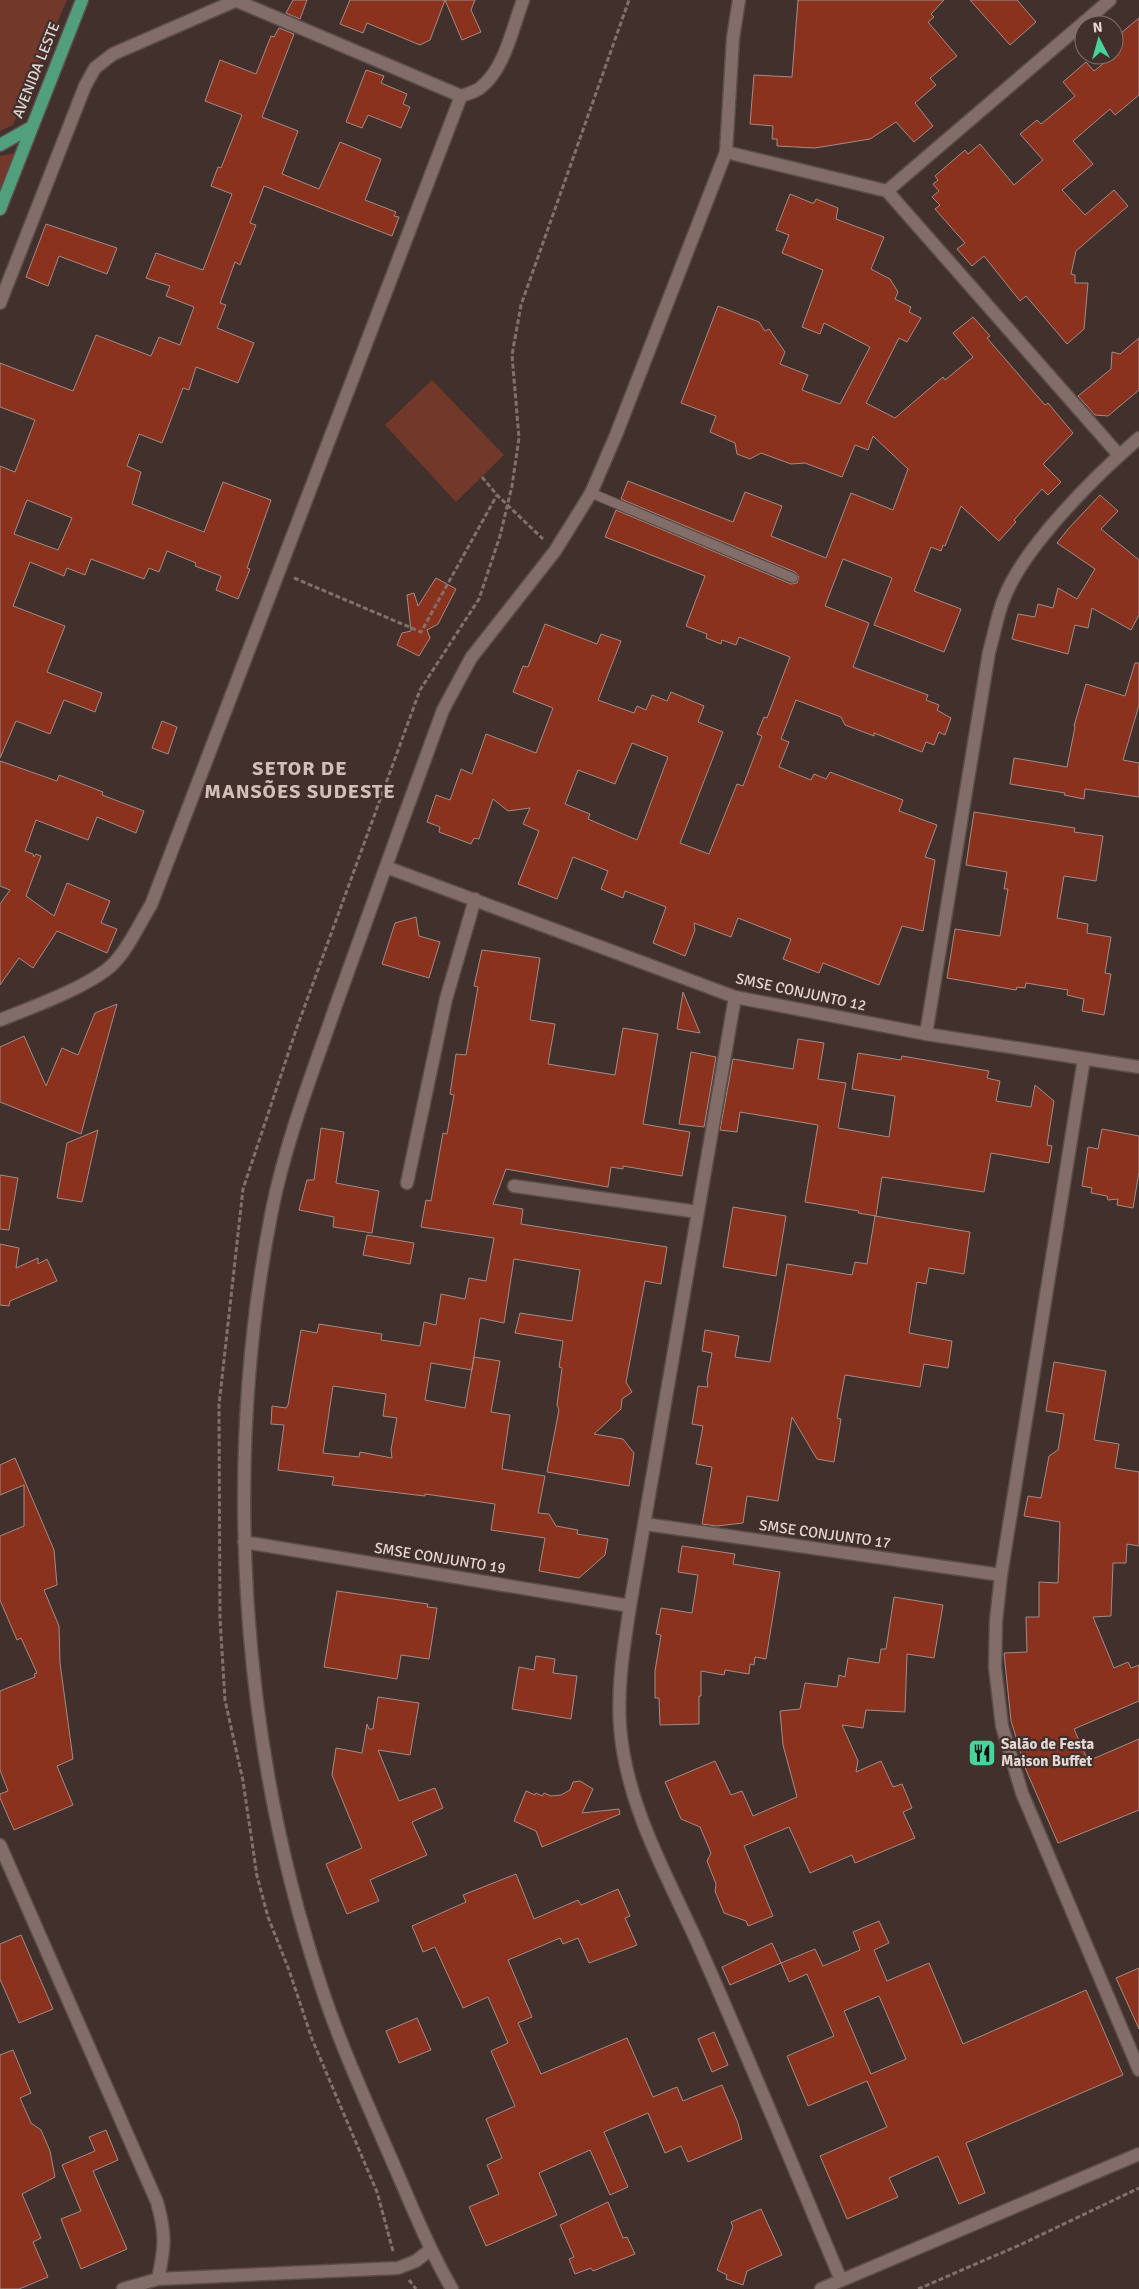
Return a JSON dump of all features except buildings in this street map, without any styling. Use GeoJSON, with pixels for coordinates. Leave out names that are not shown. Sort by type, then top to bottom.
{"type":"FeatureCollection","features":[{"type":"Feature","properties":{"kind":"main road","name":"AVENIDA LESTE"},"geometry":{"type":"LineString","coordinates":[[0,209],[30,128],[82,0]]}},
{"type":"Feature","properties":{"kind":"main road"},"geometry":{"type":"LineString","coordinates":[[0,145],[30,128]]}},
{"type":"Feature","properties":{"kind":"street"},"geometry":{"type":"LineString","coordinates":[[0,303],[85,86],[95,68],[113,54],[237,1],[462,96],[478,90],[491,78],[503,56],[523,0]]}},
{"type":"Feature","properties":{"kind":"street"},"geometry":{"type":"LineString","coordinates":[[452,2289],[431,2249],[350,2063],[321,1988],[299,1915],[269,1776],[250,1644],[244,1542],[247,1424],[256,1310],[273,1207],[302,1102],[443,710],[471,658],[555,551],[591,494],[726,152],[732,38],[739,0]]}},
{"type":"Feature","properties":{"kind":"street"},"geometry":{"type":"LineString","coordinates":[[887,191],[1110,0]]}},
{"type":"Feature","properties":{"kind":"street"},"geometry":{"type":"LineString","coordinates":[[0,1020],[37,1005],[103,972],[114,963],[127,945],[150,905],[462,96]]}},
{"type":"Feature","properties":{"kind":"street"},"geometry":{"type":"LineString","coordinates":[[726,152],[887,191],[1119,455]]}},
{"type":"Feature","properties":{"kind":"street"},"geometry":{"type":"LineString","coordinates":[[926,1034],[989,652],[1003,600],[1029,556],[1062,514],[1119,455],[1139,438]]}},
{"type":"Feature","properties":{"kind":"street","name":"SMSE CONJUNTO 12"},"geometry":{"type":"LineString","coordinates":[[386,867],[735,997],[926,1034],[1139,1067]]}},
{"type":"Feature","properties":{"kind":"street"},"geometry":{"type":"LineString","coordinates":[[407,1183],[446,999],[474,899]]}},
{"type":"Feature","properties":{"kind":"street"},"geometry":{"type":"LineString","coordinates":[[735,997],[630,1606],[621,1668],[620,1727],[630,1784],[662,1869],[702,1952],[841,2280]]}},
{"type":"Feature","properties":{"kind":"street"},"geometry":{"type":"LineString","coordinates":[[1084,1059],[1001,1575],[996,1621],[995,1667],[1002,1726],[1022,1793],[1139,2070]]}},
{"type":"Feature","properties":{"kind":"street"},"geometry":{"type":"LineString","coordinates":[[514,1186],[698,1212]]}},
{"type":"Feature","properties":{"kind":"street","name":"SMSE CONJUNTO 17"},"geometry":{"type":"LineString","coordinates":[[645,1524],[1001,1575]]}},
{"type":"Feature","properties":{"kind":"street","name":"SMSE CONJUNTO 19"},"geometry":{"type":"LineString","coordinates":[[244,1542],[630,1606]]}},
{"type":"Feature","properties":{"kind":"street"},"geometry":{"type":"LineString","coordinates":[[0,1844],[5,1869],[157,2202],[164,2227],[164,2249],[158,2279]]}},
{"type":"Feature","properties":{"kind":"street"},"geometry":{"type":"LineString","coordinates":[[821,2289],[1139,2154]]}},
{"type":"Feature","properties":{"kind":"street"},"geometry":{"type":"LineString","coordinates":[[123,2289],[158,2279],[398,2268],[416,2261],[431,2249]]}},
{"type":"Feature","properties":{"kind":"lane"},"geometry":{"type":"LineString","coordinates":[[591,494],[793,578]]}},
{"type":"Feature","properties":{"kind":"path"},"geometry":{"type":"LineString","coordinates":[[416,2289],[398,2268],[377,2192],[312,2039],[289,1970],[268,1917],[257,1876],[243,1781],[225,1700],[220,1618],[219,1405],[243,1189],[296,1030],[420,690],[479,599],[507,505],[520,438],[512,355],[521,305],[629,0]]}},
{"type":"Feature","properties":{"kind":"path"},"geometry":{"type":"LineString","coordinates":[[482,477],[497,495],[555,551]]}},
{"type":"Feature","properties":{"kind":"path"},"geometry":{"type":"LineString","coordinates":[[279,572],[421,632],[497,495]]}},
{"type":"Feature","properties":{"kind":"path"},"geometry":{"type":"LineString","coordinates":[[918,2289],[1022,2244],[1139,2188]]}},
{"type":"Feature","properties":{"kind":"shaded area"},"geometry":{"type":"Polygon","coordinates":[[[0,0],[67,0],[13,125],[0,131],[0,0]]]}},
{"type":"Feature","properties":{"kind":"shaded area"},"geometry":{"type":"Polygon","coordinates":[[[16,153],[0,192],[0,156],[16,153]]]}},
{"type":"Feature","properties":{"kind":"shaded area"},"geometry":{"type":"Polygon","coordinates":[[[432,380],[504,455],[456,502],[385,425],[432,380]]]}},
{"type":"Feature","properties":{"kind":"place","name":"Salão de Festa Maison Buffet"},"geometry":{"type":"Point","coordinates":[982,1753]}},
{"type":"Feature","properties":{"kind":"district","name":"SETOR DE MANSÕES SUDESTE"},"geometry":{"type":"Point","coordinates":[300,780]}}]}
